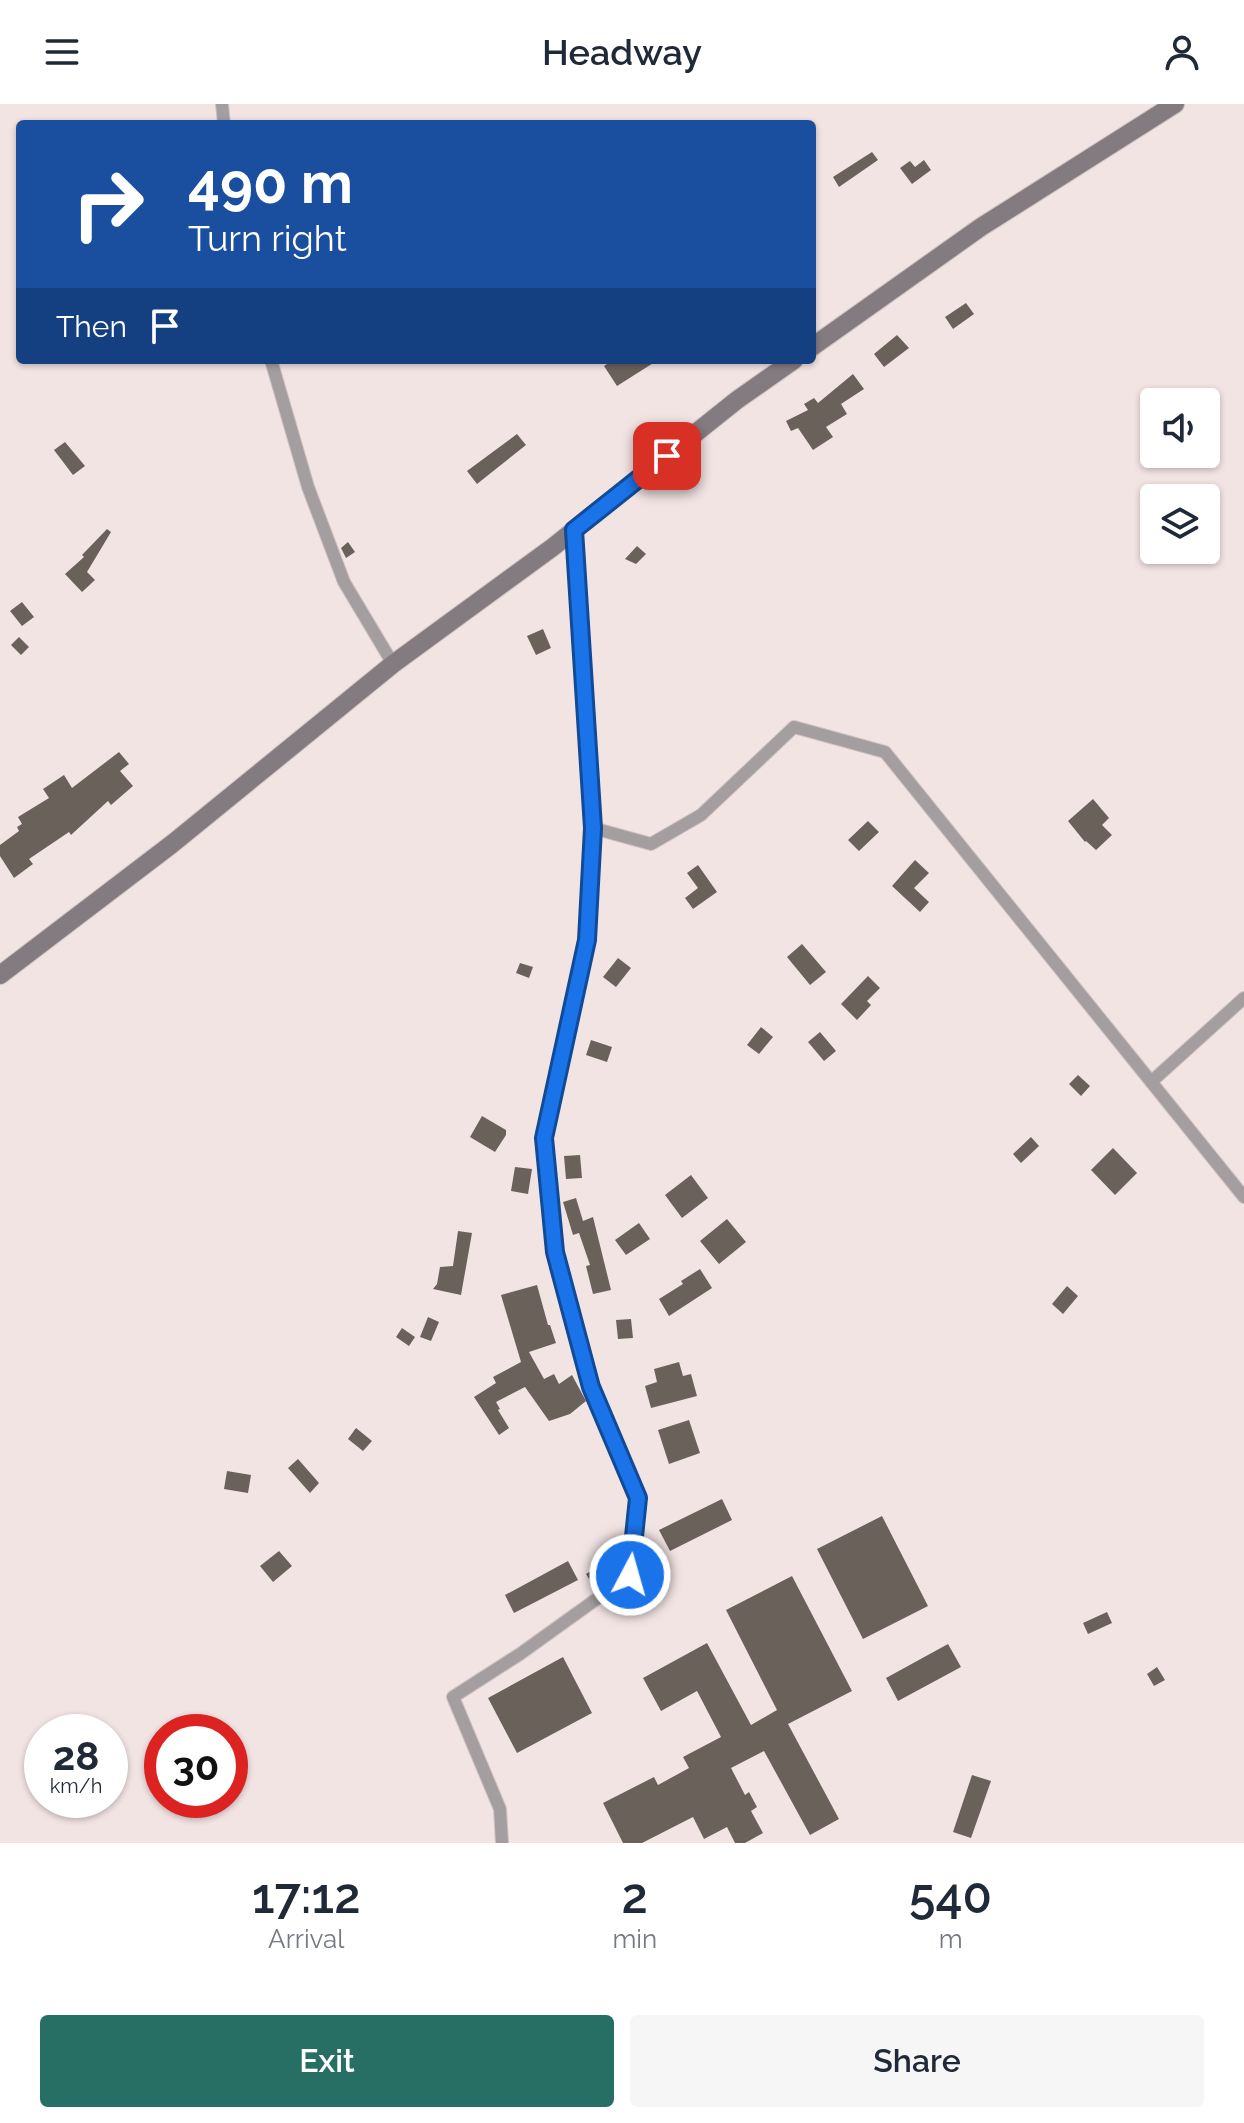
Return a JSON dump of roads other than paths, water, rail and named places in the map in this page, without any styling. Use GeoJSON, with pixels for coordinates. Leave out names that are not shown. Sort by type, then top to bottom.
{"type":"FeatureCollection","features":[{"type":"Feature","properties":{"kind":"main road"},"geometry":{"type":"LineString","coordinates":[[816,344],[981,227],[1175,104]]}},
{"type":"Feature","properties":{"kind":"main road"},"geometry":{"type":"LineString","coordinates":[[0,975],[172,844],[393,664],[574,530],[737,400],[788,364]]}},
{"type":"Feature","properties":{"kind":"street"},"geometry":{"type":"LineString","coordinates":[[272,364],[308,487],[344,582],[393,664]]}},
{"type":"Feature","properties":{"kind":"street"},"geometry":{"type":"LineString","coordinates":[[502,1843],[500,1809],[453,1697],[520,1654],[630,1575],[638,1498],[591,1387],[555,1252],[544,1138],[587,940],[593,828],[574,530]]}},
{"type":"Feature","properties":{"kind":"street"},"geometry":{"type":"LineString","coordinates":[[593,828],[651,844],[701,815],[794,727],[885,752],[1244,1197]]}},
{"type":"Feature","properties":{"kind":"street"},"geometry":{"type":"LineString","coordinates":[[1151,1082],[1244,998]]}}]}
